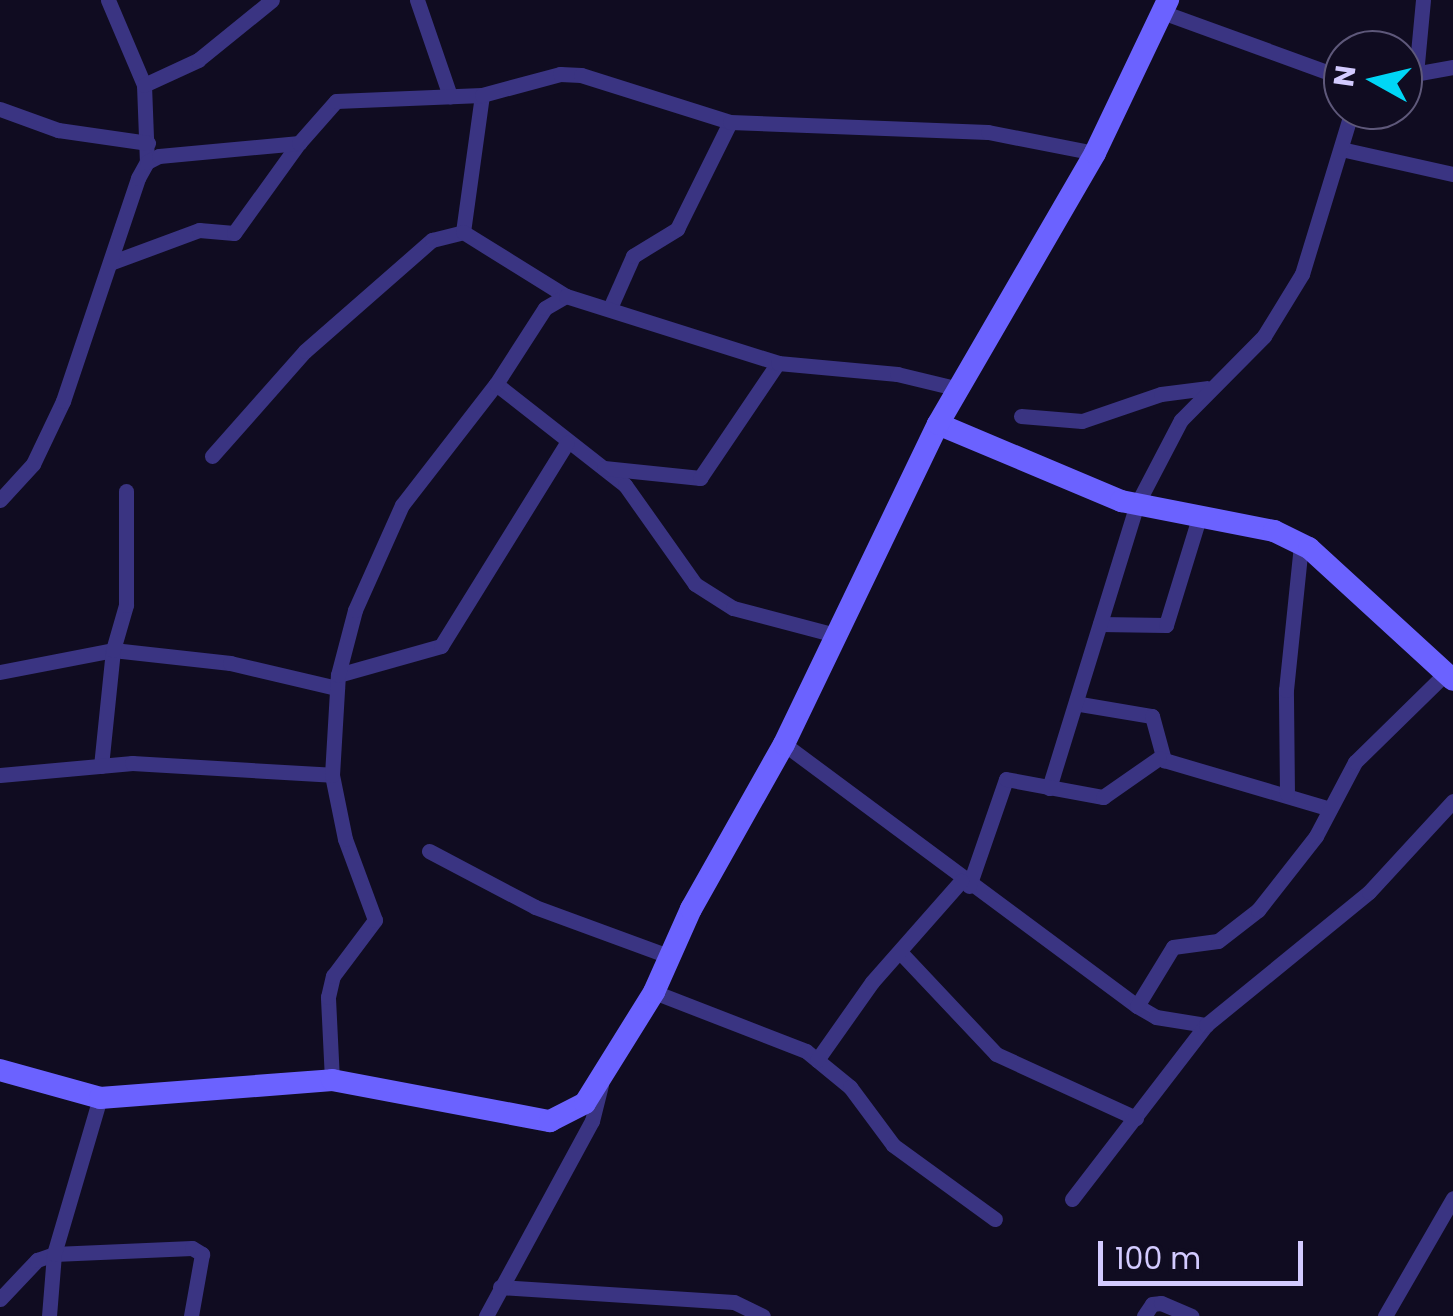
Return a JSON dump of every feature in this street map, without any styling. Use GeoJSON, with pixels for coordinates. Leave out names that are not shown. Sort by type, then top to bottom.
{"type":"FeatureCollection","features":[{"type":"Feature","properties":{"kind":"street"},"geometry":{"type":"LineString","coordinates":[[0,500],[32,464],[64,401],[146,162],[144,85],[108,0]]}},
{"type":"Feature","properties":{"kind":"street"},"geometry":{"type":"LineString","coordinates":[[417,0],[450,96]]}},
{"type":"Feature","properties":{"kind":"street"},"geometry":{"type":"LineString","coordinates":[[1418,30],[1423,0]]}},
{"type":"Feature","properties":{"kind":"street"},"geometry":{"type":"LineString","coordinates":[[144,85],[198,60],[261,3]]}},
{"type":"Feature","properties":{"kind":"street"},"geometry":{"type":"LineString","coordinates":[[0,1070],[100,1098],[332,1080],[550,1121],[571,1116],[601,1084],[654,992],[784,744],[938,424],[1095,153],[1165,6],[1323,70]]}},
{"type":"Feature","properties":{"kind":"street"},"geometry":{"type":"LineString","coordinates":[[1423,73],[1453,68]]}},
{"type":"Feature","properties":{"kind":"street"},"geometry":{"type":"LineString","coordinates":[[110,262],[199,230],[234,233],[299,143],[336,101],[482,95],[581,74],[730,122],[988,132],[1095,153]]}},
{"type":"Feature","properties":{"kind":"street"},"geometry":{"type":"LineString","coordinates":[[464,232],[482,95]]}},
{"type":"Feature","properties":{"kind":"street"},"geometry":{"type":"LineString","coordinates":[[0,108],[58,130],[148,143]]}},
{"type":"Feature","properties":{"kind":"street"},"geometry":{"type":"LineString","coordinates":[[610,308],[633,256],[677,229],[730,122]]}},
{"type":"Feature","properties":{"kind":"street"},"geometry":{"type":"LineString","coordinates":[[1049,788],[1080,704],[1136,504],[1181,420],[1207,388],[1264,336],[1302,274],[1346,130]]}},
{"type":"Feature","properties":{"kind":"street"},"geometry":{"type":"LineString","coordinates":[[146,162],[299,143]]}},
{"type":"Feature","properties":{"kind":"street"},"geometry":{"type":"LineString","coordinates":[[1341,149],[1453,174]]}},
{"type":"Feature","properties":{"kind":"street"},"geometry":{"type":"LineString","coordinates":[[212,456],[305,351],[432,240],[464,232],[566,296],[778,363],[897,374],[959,389]]}},
{"type":"Feature","properties":{"kind":"street"},"geometry":{"type":"LineString","coordinates":[[332,1080],[330,986],[376,920],[345,839],[332,775],[338,682],[361,596],[402,505],[496,384],[545,308],[566,296]]}},
{"type":"Feature","properties":{"kind":"street"},"geometry":{"type":"LineString","coordinates":[[600,467],[700,478],[778,363]]}},
{"type":"Feature","properties":{"kind":"street"},"geometry":{"type":"LineString","coordinates":[[496,384],[625,485],[695,584],[733,608],[834,636]]}},
{"type":"Feature","properties":{"kind":"street"},"geometry":{"type":"LineString","coordinates":[[1021,416],[1082,421],[1161,394],[1207,388]]}},
{"type":"Feature","properties":{"kind":"street"},"geometry":{"type":"LineString","coordinates":[[938,424],[1055,478],[1136,504],[1274,531],[1302,544],[1449,677],[1382,730],[1258,910],[1218,942],[1173,946],[1136,1006]]}},
{"type":"Feature","properties":{"kind":"street"},"geometry":{"type":"LineString","coordinates":[[0,672],[113,650],[230,663],[338,682],[441,646],[567,443]]}},
{"type":"Feature","properties":{"kind":"street"},"geometry":{"type":"LineString","coordinates":[[102,766],[113,650],[126,605],[126,491]]}},
{"type":"Feature","properties":{"kind":"street"},"geometry":{"type":"LineString","coordinates":[[1100,624],[1166,625],[1199,518]]}},
{"type":"Feature","properties":{"kind":"street"},"geometry":{"type":"LineString","coordinates":[[1287,794],[1286,690],[1302,544]]}},
{"type":"Feature","properties":{"kind":"street"},"geometry":{"type":"LineString","coordinates":[[1080,704],[1152,716],[1159,758]]}},
{"type":"Feature","properties":{"kind":"street"},"geometry":{"type":"LineString","coordinates":[[784,744],[965,884],[1136,1006],[1156,1017],[1206,1025]]}},
{"type":"Feature","properties":{"kind":"street"},"geometry":{"type":"LineString","coordinates":[[1159,758],[1330,809]]}},
{"type":"Feature","properties":{"kind":"street"},"geometry":{"type":"LineString","coordinates":[[818,1060],[900,952],[965,884],[1006,779],[1103,797],[1159,758]]}},
{"type":"Feature","properties":{"kind":"street"},"geometry":{"type":"LineString","coordinates":[[0,775],[175,763],[332,775]]}},
{"type":"Feature","properties":{"kind":"street"},"geometry":{"type":"LineString","coordinates":[[1072,1199],[1206,1025],[1369,892],[1453,800]]}},
{"type":"Feature","properties":{"kind":"street"},"geometry":{"type":"LineString","coordinates":[[429,851],[535,907],[671,957]]}},
{"type":"Feature","properties":{"kind":"street"},"geometry":{"type":"LineString","coordinates":[[900,952],[996,1054],[1136,1118]]}},
{"type":"Feature","properties":{"kind":"street"},"geometry":{"type":"LineString","coordinates":[[654,992],[752,1026],[818,1060],[850,1087],[892,1146],[996,1219]]}},
{"type":"Feature","properties":{"kind":"street"},"geometry":{"type":"LineString","coordinates":[[486,1316],[592,1121],[601,1084]]}},
{"type":"Feature","properties":{"kind":"street"},"geometry":{"type":"LineString","coordinates":[[49,1316],[54,1254],[100,1098]]}},
{"type":"Feature","properties":{"kind":"street"},"geometry":{"type":"LineString","coordinates":[[1386,1316],[1453,1198]]}},
{"type":"Feature","properties":{"kind":"street"},"geometry":{"type":"LineString","coordinates":[[0,1298],[37,1260],[54,1254],[192,1248],[202,1254],[191,1316]]}},
{"type":"Feature","properties":{"kind":"street"},"geometry":{"type":"LineString","coordinates":[[500,1287],[734,1302],[764,1316]]}},
{"type":"Feature","properties":{"kind":"street"},"geometry":{"type":"LineString","coordinates":[[1144,1316],[1152,1304],[1161,1303],[1190,1316]]}}]}
